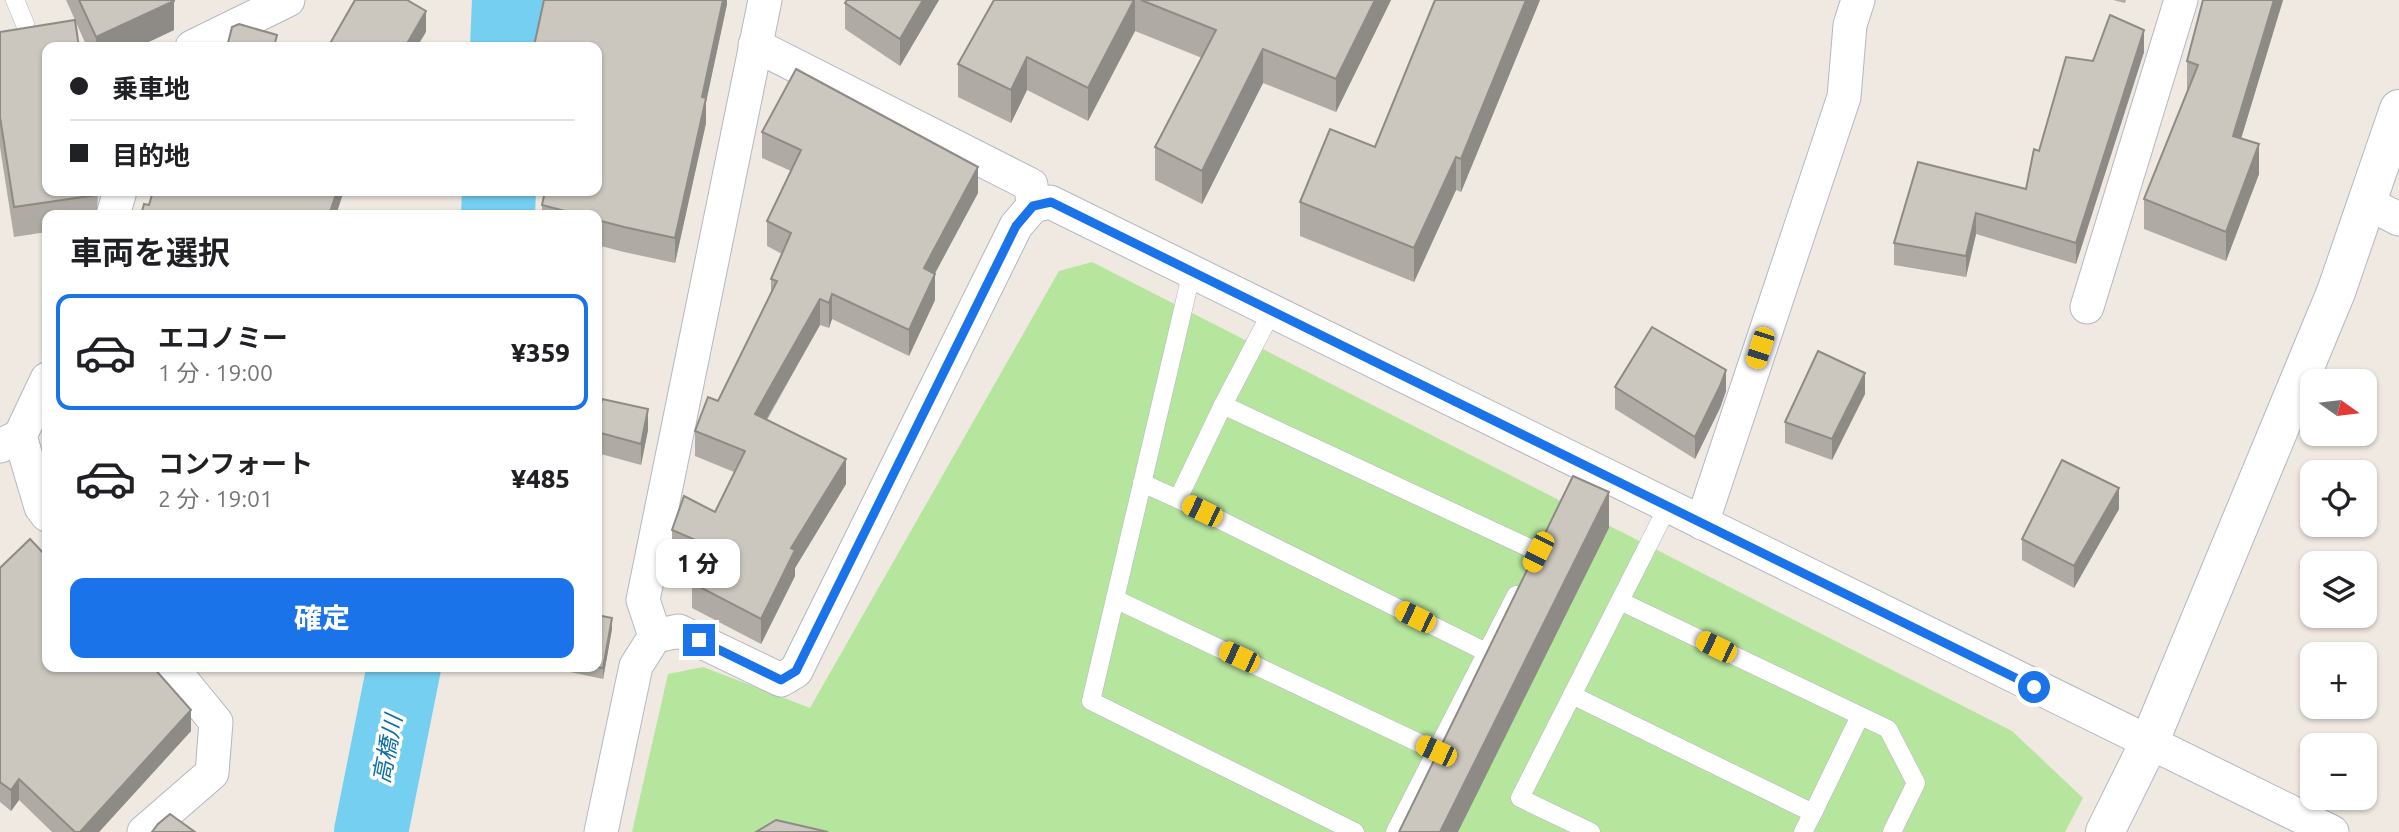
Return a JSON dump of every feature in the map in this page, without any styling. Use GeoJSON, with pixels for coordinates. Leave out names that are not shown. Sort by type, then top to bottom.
{"type":"FeatureCollection","features":[{"type":"Feature","properties":{"kind":"street"},"geometry":{"type":"LineString","coordinates":[[202,42],[288,0]]}},
{"type":"Feature","properties":{"kind":"street"},"geometry":{"type":"LineString","coordinates":[[655,636],[643,600],[765,0]]}},
{"type":"Feature","properties":{"kind":"street"},"geometry":{"type":"LineString","coordinates":[[1702,523],[1844,97],[1850,24],[1858,0]]}},
{"type":"Feature","properties":{"kind":"street"},"geometry":{"type":"LineString","coordinates":[[2087,307],[2181,0]]}},
{"type":"Feature","properties":{"kind":"street"},"geometry":{"type":"LineString","coordinates":[[755,45],[1031,185],[1033,206]]}},
{"type":"Feature","properties":{"kind":"street"},"geometry":{"type":"LineString","coordinates":[[2105,832],[2149,743],[2336,292],[2383,211],[2399,109]]}},
{"type":"Feature","properties":{"kind":"street"},"geometry":{"type":"LineString","coordinates":[[601,832],[636,666],[655,636],[678,631],[781,680],[796,671],[1016,226],[1033,206],[1051,202],[1272,311],[1580,469],[1668,506],[2332,832]]}},
{"type":"Feature","properties":{"kind":"street"},"geometry":{"type":"LineString","coordinates":[[42,387],[10,441],[42,508]]}},
{"type":"Feature","properties":{"kind":"street"},"geometry":{"type":"LineString","coordinates":[[144,832],[212,773],[216,722],[176,672]]}},
{"type":"Feature","properties":{"kind":"lane"},"geometry":{"type":"LineString","coordinates":[[15,0],[25,24]]}},
{"type":"Feature","properties":{"kind":"lane"},"geometry":{"type":"LineString","coordinates":[[1192,271],[1091,701],[1355,832]]}},
{"type":"Feature","properties":{"kind":"lane"},"geometry":{"type":"LineString","coordinates":[[1178,499],[1272,311]]}},
{"type":"Feature","properties":{"kind":"lane"},"geometry":{"type":"LineString","coordinates":[[1223,405],[1535,557],[1395,832]]}},
{"type":"Feature","properties":{"kind":"lane"},"geometry":{"type":"LineString","coordinates":[[1142,483],[1486,652]]}},
{"type":"Feature","properties":{"kind":"lane"},"geometry":{"type":"LineString","coordinates":[[1591,832],[1520,798],[1668,506]]}},
{"type":"Feature","properties":{"kind":"lane"},"geometry":{"type":"LineString","coordinates":[[1115,599],[1436,751]]}},
{"type":"Feature","properties":{"kind":"lane"},"geometry":{"type":"LineString","coordinates":[[1620,601],[1888,729],[1916,783],[1892,832]]}},
{"type":"Feature","properties":{"kind":"lane"},"geometry":{"type":"LineString","coordinates":[[1572,695],[1813,813]]}},
{"type":"Feature","properties":{"kind":"lane"},"geometry":{"type":"LineString","coordinates":[[1803,832],[1860,716]]}},
{"type":"Feature","properties":{"kind":"green space"},"geometry":{"type":"Polygon","coordinates":[[[1092,262],[2012,731],[2083,798],[2065,832],[632,832],[668,674],[703,667],[810,708],[1059,271],[1092,262]]]}},
{"type":"Feature","properties":{"kind":"building"},"geometry":{"type":"Polygon","coordinates":[[[79,0],[174,0],[174,1],[96,37],[79,0]]]}},
{"type":"Feature","properties":{"kind":"building"},"geometry":{"type":"Polygon","coordinates":[[[355,0],[407,0],[426,11],[408,42],[331,42],[355,0]]]}},
{"type":"Feature","properties":{"kind":"building"},"geometry":{"type":"Polygon","coordinates":[[[544,0],[723,0],[702,97],[706,98],[675,238],[602,221],[602,210],[561,210],[542,205],[544,196],[602,196],[602,42],[535,42],[544,0]]]}},
{"type":"Feature","properties":{"kind":"building"},"geometry":{"type":"Polygon","coordinates":[[[847,0],[923,0],[900,39],[845,3],[847,0]]]}},
{"type":"Feature","properties":{"kind":"building"},"geometry":{"type":"Polygon","coordinates":[[[994,0],[1134,0],[1088,88],[1027,57],[1011,90],[958,64],[994,0]]]}},
{"type":"Feature","properties":{"kind":"building"},"geometry":{"type":"Polygon","coordinates":[[[1141,0],[1375,0],[1336,79],[1263,49],[1202,171],[1155,147],[1216,30],[1141,0]]]}},
{"type":"Feature","properties":{"kind":"building"},"geometry":{"type":"Polygon","coordinates":[[[1435,0],[1526,0],[1461,159],[1456,157],[1414,248],[1300,202],[1330,129],[1375,147],[1435,0]]]}},
{"type":"Feature","properties":{"kind":"building"},"geometry":{"type":"Polygon","coordinates":[[[2203,0],[2274,0],[2233,136],[2259,144],[2226,232],[2144,199],[2198,65],[2187,61],[2203,0]]]}},
{"type":"Feature","properties":{"kind":"building"},"geometry":{"type":"Polygon","coordinates":[[[2110,15],[2144,30],[2076,243],[1976,213],[1966,256],[1894,243],[1918,162],[2026,189],[2034,149],[2039,151],[2066,57],[2093,61],[2110,15]]]}},
{"type":"Feature","properties":{"kind":"building"},"geometry":{"type":"Polygon","coordinates":[[[75,20],[78,42],[42,42],[42,196],[90,196],[14,207],[0,117],[0,32],[75,20]]]}},
{"type":"Feature","properties":{"kind":"building"},"geometry":{"type":"Polygon","coordinates":[[[239,24],[277,35],[275,42],[228,42],[232,27],[239,24]]]}},
{"type":"Feature","properties":{"kind":"building"},"geometry":{"type":"Polygon","coordinates":[[[796,69],[978,167],[924,268],[935,274],[909,330],[832,294],[829,303],[820,299],[755,414],[846,459],[791,548],[795,550],[761,619],[692,583],[705,544],[672,530],[684,496],[715,512],[745,451],[695,431],[708,397],[718,401],[777,281],[771,279],[791,233],[767,221],[801,150],[762,132],[796,69]]]}},
{"type":"Feature","properties":{"kind":"building"},"geometry":{"type":"Polygon","coordinates":[[[152,196],[335,196],[331,210],[142,210],[144,204],[149,205],[152,196]]]}},
{"type":"Feature","properties":{"kind":"building"},"geometry":{"type":"Polygon","coordinates":[[[1652,327],[1726,370],[1695,437],[1615,387],[1652,327]]]}},
{"type":"Feature","properties":{"kind":"building"},"geometry":{"type":"Polygon","coordinates":[[[1818,351],[1865,373],[1832,439],[1785,422],[1818,351]]]}},
{"type":"Feature","properties":{"kind":"building"},"geometry":{"type":"Polygon","coordinates":[[[602,399],[648,409],[641,444],[602,433],[602,399]]]}},
{"type":"Feature","properties":{"kind":"building"},"geometry":{"type":"Polygon","coordinates":[[[2062,460],[2119,488],[2074,566],[2022,539],[2062,460]]]}},
{"type":"Feature","properties":{"kind":"building"},"geometry":{"type":"Polygon","coordinates":[[[1573,476],[1609,492],[1440,832],[1399,832],[1573,476]]]}},
{"type":"Feature","properties":{"kind":"building"},"geometry":{"type":"Polygon","coordinates":[[[30,539],[42,552],[42,672],[157,672],[191,710],[80,832],[75,832],[19,779],[11,790],[0,782],[0,568],[30,539]]]}},
{"type":"Feature","properties":{"kind":"building"},"geometry":{"type":"Polygon","coordinates":[[[602,616],[612,618],[602,668],[602,616]]]}},
{"type":"Feature","properties":{"kind":"building"},"geometry":{"type":"Polygon","coordinates":[[[170,814],[195,832],[152,832],[170,814]]]}},
{"type":"Feature","properties":{"kind":"building"},"geometry":{"type":"Polygon","coordinates":[[[776,820],[828,832],[756,832],[776,820]]]}},
{"type":"Feature","properties":{"kind":"waterway","name":"高橋川"},"geometry":{"type":"LineString","coordinates":[[507,42],[509,0]]}},
{"type":"Feature","properties":{"kind":"waterway","name":"高橋川"},"geometry":{"type":"LineString","coordinates":[[498,210],[499,196]]}},
{"type":"Feature","properties":{"kind":"waterway","name":"高橋川"},"geometry":{"type":"LineString","coordinates":[[371,832],[403,672]]}},
{"type":"Feature","properties":{"kind":"route"},"geometry":{"type":"LineString","coordinates":[[699,640],[781,680],[796,671],[1016,226],[1033,206],[1051,202],[2034,687]]}}]}
